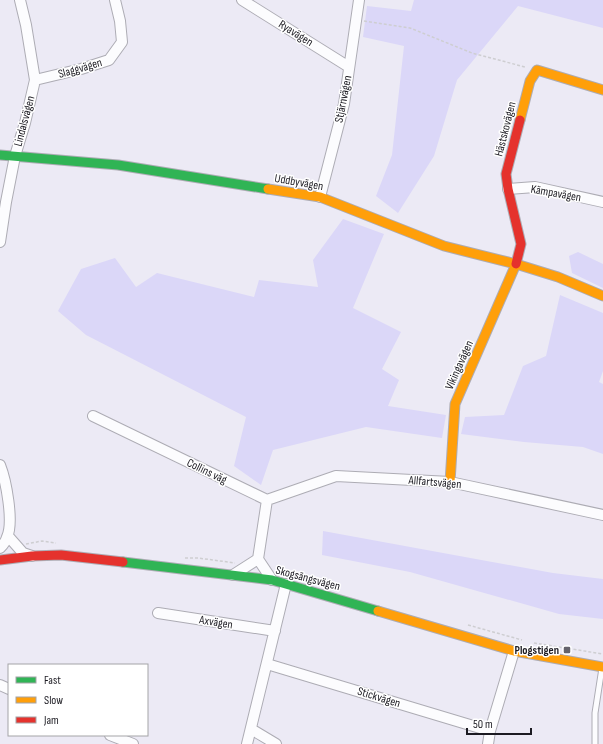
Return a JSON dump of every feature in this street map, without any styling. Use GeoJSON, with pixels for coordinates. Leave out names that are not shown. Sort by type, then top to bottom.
{"type":"FeatureCollection","features":[{"type":"Feature","properties":{"kind":"street","name":"Lindalsvägen"},"geometry":{"type":"LineString","coordinates":[[0,242],[15,156],[25,123],[35,80],[26,25],[20,0]]}},
{"type":"Feature","properties":{"kind":"street","name":"Slaggvägen"},"geometry":{"type":"LineString","coordinates":[[35,80],[81,69],[109,60],[122,42],[120,21],[115,0]]}},
{"type":"Feature","properties":{"kind":"street","name":"Ryavägen"},"geometry":{"type":"LineString","coordinates":[[242,0],[349,67]]}},
{"type":"Feature","properties":{"kind":"street","name":"Stjärnvägen"},"geometry":{"type":"LineString","coordinates":[[320,197],[344,104],[359,0]]}},
{"type":"Feature","properties":{"kind":"street"},"geometry":{"type":"LineString","coordinates":[[537,70],[603,90]]}},
{"type":"Feature","properties":{"kind":"street","name":"Hästskovägen"},"geometry":{"type":"LineString","coordinates":[[516,264],[521,244],[506,174],[530,81],[537,70]]}},
{"type":"Feature","properties":{"kind":"street","name":"Uddbyvägen"},"geometry":{"type":"LineString","coordinates":[[0,155],[118,165],[320,197],[444,246],[516,264],[558,277],[603,296]]}},
{"type":"Feature","properties":{"kind":"street","name":"Kämpavägen"},"geometry":{"type":"LineString","coordinates":[[508,189],[535,187],[603,202]]}},
{"type":"Feature","properties":{"kind":"street","name":"Vikingavägen"},"geometry":{"type":"LineString","coordinates":[[450,482],[455,404],[516,264]]}},
{"type":"Feature","properties":{"kind":"street","name":"Collins väg"},"geometry":{"type":"LineString","coordinates":[[93,416],[267,500]]}},
{"type":"Feature","properties":{"kind":"street"},"geometry":{"type":"LineString","coordinates":[[0,465],[8,497],[10,517],[8,536],[0,548]]}},
{"type":"Feature","properties":{"kind":"street","name":"Allfartsvägen"},"geometry":{"type":"LineString","coordinates":[[267,500],[336,476],[450,482],[603,515]]}},
{"type":"Feature","properties":{"kind":"street"},"geometry":{"type":"LineString","coordinates":[[267,500],[258,560],[272,580]]}},
{"type":"Feature","properties":{"kind":"street"},"geometry":{"type":"LineString","coordinates":[[8,536],[23,553],[32,556]]}},
{"type":"Feature","properties":{"kind":"street","name":"Skogsängsvägen"},"geometry":{"type":"LineString","coordinates":[[0,560],[32,556],[61,555],[272,580],[514,651],[603,667]]}},
{"type":"Feature","properties":{"kind":"street"},"geometry":{"type":"LineString","coordinates":[[234,576],[258,560]]}},
{"type":"Feature","properties":{"kind":"street"},"geometry":{"type":"LineString","coordinates":[[247,744],[286,584]]}},
{"type":"Feature","properties":{"kind":"street","name":"Axvägen"},"geometry":{"type":"LineString","coordinates":[[158,613],[275,631]]}},
{"type":"Feature","properties":{"kind":"street"},"geometry":{"type":"LineString","coordinates":[[488,744],[490,731],[514,651]]}},
{"type":"Feature","properties":{"kind":"street","name":"Stickvägen"},"geometry":{"type":"LineString","coordinates":[[267,664],[490,731]]}},
{"type":"Feature","properties":{"kind":"street"},"geometry":{"type":"LineString","coordinates":[[250,730],[276,744]]}},
{"type":"Feature","properties":{"kind":"street"},"geometry":{"type":"LineString","coordinates":[[113,736],[133,744]]}},
{"type":"Feature","properties":{"kind":"lane"},"geometry":{"type":"LineString","coordinates":[[594,744],[595,714],[603,667]]}},
{"type":"Feature","properties":{"kind":"path"},"geometry":{"type":"LineString","coordinates":[[356,20],[410,28],[472,53],[537,70]]}},
{"type":"Feature","properties":{"kind":"shaded area"},"geometry":{"type":"Polygon","coordinates":[[[414,0],[603,0],[603,28],[518,6],[457,80],[434,156],[398,213],[376,196],[392,155],[404,46],[363,37],[367,6],[411,11],[414,0]]]}},
{"type":"Feature","properties":{"kind":"shaded area"},"geometry":{"type":"Polygon","coordinates":[[[343,219],[384,234],[353,308],[401,332],[382,369],[399,380],[388,406],[446,415],[442,438],[366,427],[273,450],[261,485],[234,466],[246,417],[86,335],[58,311],[81,269],[115,258],[136,287],[157,273],[254,297],[259,280],[318,287],[313,260],[343,219]]]}},
{"type":"Feature","properties":{"kind":"shaded area"},"geometry":{"type":"Polygon","coordinates":[[[578,252],[603,264],[603,288],[572,273],[569,256],[578,252]]]}},
{"type":"Feature","properties":{"kind":"shaded area"},"geometry":{"type":"Polygon","coordinates":[[[560,295],[603,313],[603,371],[599,382],[603,384],[603,454],[583,447],[524,442],[461,434],[465,417],[504,415],[523,366],[546,356],[560,295]]]}},
{"type":"Feature","properties":{"kind":"shaded area"},"geometry":{"type":"Polygon","coordinates":[[[323,531],[553,573],[603,579],[603,619],[559,614],[410,572],[322,555],[323,531]]]}},
{"type":"Feature","properties":{"kind":"traffic: fast"},"geometry":{"type":"LineString","coordinates":[[0,155],[118,165],[268,189]]}},
{"type":"Feature","properties":{"kind":"traffic: fast"},"geometry":{"type":"LineString","coordinates":[[123,562],[272,580],[378,611]]}},
{"type":"Feature","properties":{"kind":"traffic: slow"},"geometry":{"type":"LineString","coordinates":[[520,120],[530,81],[537,70],[603,90]]}},
{"type":"Feature","properties":{"kind":"traffic: slow"},"geometry":{"type":"LineString","coordinates":[[268,189],[320,197],[444,246],[516,264],[558,277],[603,296]]}},
{"type":"Feature","properties":{"kind":"traffic: slow"},"geometry":{"type":"LineString","coordinates":[[450,482],[455,404],[516,264]]}},
{"type":"Feature","properties":{"kind":"traffic: slow"},"geometry":{"type":"LineString","coordinates":[[378,611],[514,651],[603,667]]}},
{"type":"Feature","properties":{"kind":"traffic: jam"},"geometry":{"type":"LineString","coordinates":[[516,264],[521,244],[506,174],[520,120]]}},
{"type":"Feature","properties":{"kind":"traffic: jam"},"geometry":{"type":"LineString","coordinates":[[0,560],[32,556],[61,555],[123,562]]}},
{"type":"Feature","properties":{"kind":"place","name":"Plogstigen"},"geometry":{"type":"Point","coordinates":[567,650]}}]}
